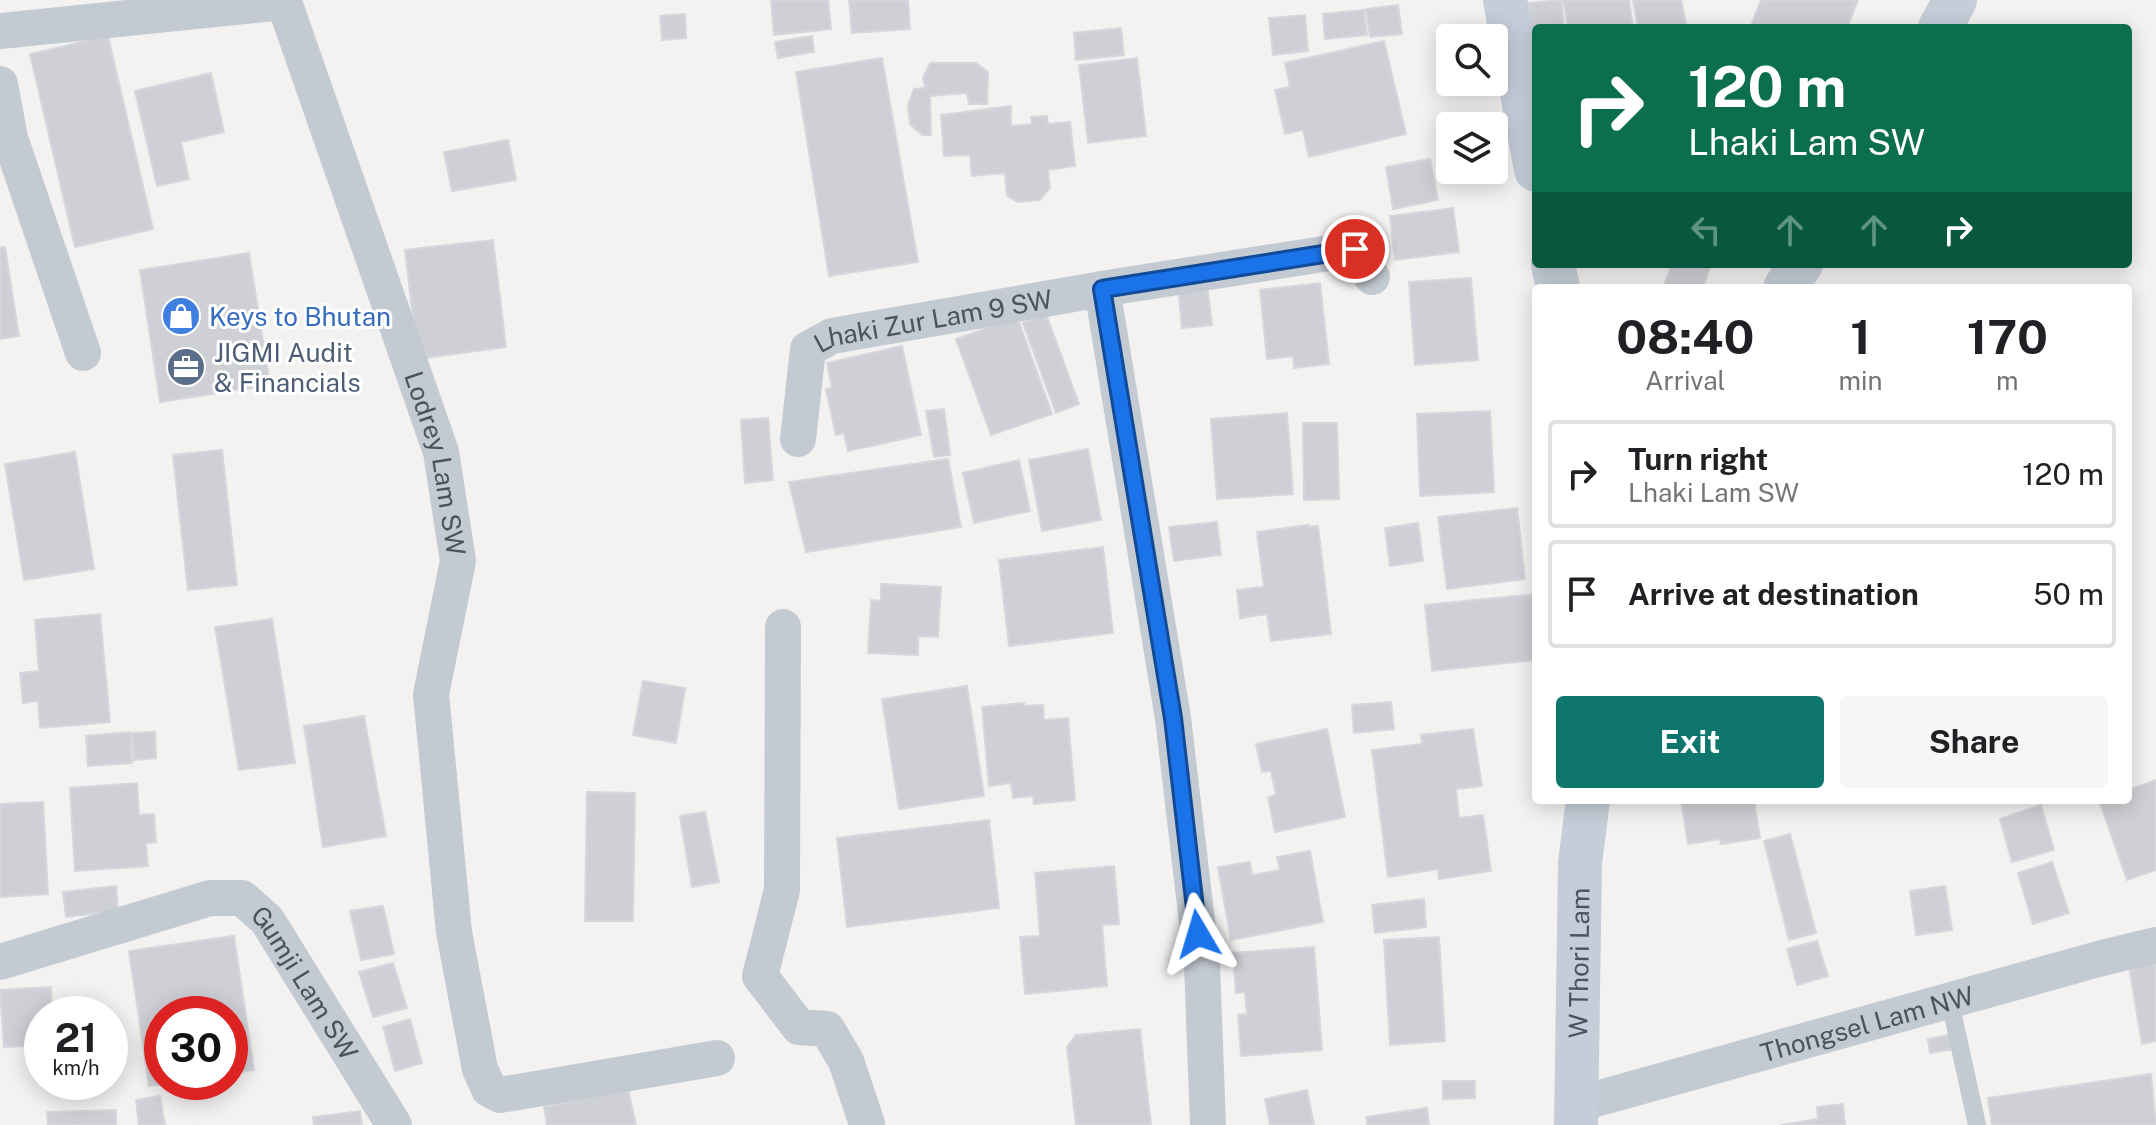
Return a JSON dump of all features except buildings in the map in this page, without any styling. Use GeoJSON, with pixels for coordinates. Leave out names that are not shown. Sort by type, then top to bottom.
{"type":"FeatureCollection","features":[{"type":"Feature","properties":{"kind":"main road"},"geometry":{"type":"LineString","coordinates":[[1505,0],[1532,148]]}},
{"type":"Feature","properties":{"kind":"main road"},"geometry":{"type":"LineString","coordinates":[[1942,24],[1955,0]]}},
{"type":"Feature","properties":{"kind":"main road","name":"W Thori Lam"},"geometry":{"type":"LineString","coordinates":[[1577,1115],[1580,863],[1587,804]]}},
{"type":"Feature","properties":{"kind":"street","name":"Lodrey Lam SW"},"geometry":{"type":"LineString","coordinates":[[0,31],[284,1],[441,452],[458,561],[431,694],[454,932],[480,1069],[489,1089],[500,1095],[717,1058]]}},
{"type":"Feature","properties":{"kind":"street"},"geometry":{"type":"LineString","coordinates":[[0,84],[10,138],[83,353]]}},
{"type":"Feature","properties":{"kind":"street"},"geometry":{"type":"LineString","coordinates":[[1208,1125],[1202,964],[1173,718],[1102,289],[1355,249],[1372,277]]}},
{"type":"Feature","properties":{"kind":"street","name":"Lhaki Zur Lam 9 SW"},"geometry":{"type":"LineString","coordinates":[[798,439],[808,349],[832,336],[1102,289]]}},
{"type":"Feature","properties":{"kind":"street"},"geometry":{"type":"LineString","coordinates":[[783,627],[782,890],[760,976],[799,1027],[827,1029],[846,1061],[867,1125]]}},
{"type":"Feature","properties":{"kind":"street","name":"Gumji Lam SW"},"geometry":{"type":"LineString","coordinates":[[0,962],[210,898],[242,898],[267,920],[394,1125]]}},
{"type":"Feature","properties":{"kind":"street","name":"Thongsel Lam NW"},"geometry":{"type":"LineString","coordinates":[[1577,1115],[1950,1002],[2156,945]]}},
{"type":"Feature","properties":{"kind":"street"},"geometry":{"type":"LineString","coordinates":[[847,1125],[858,1121],[867,1125]]}},
{"type":"Feature","properties":{"kind":"lane"},"geometry":{"type":"LineString","coordinates":[[1950,1002],[1977,1125]]}},
{"type":"Feature","properties":{"kind":"place","name":"Keys to Bhutan"},"geometry":{"type":"Point","coordinates":[181,316]}},
{"type":"Feature","properties":{"kind":"place","name":"JIGMI Audit & Financials"},"geometry":{"type":"Point","coordinates":[186,367]}},
{"type":"Feature","properties":{"kind":"route"},"geometry":{"type":"LineString","coordinates":[[1198,934],[1173,718],[1102,289],[1355,249]]}}]}
